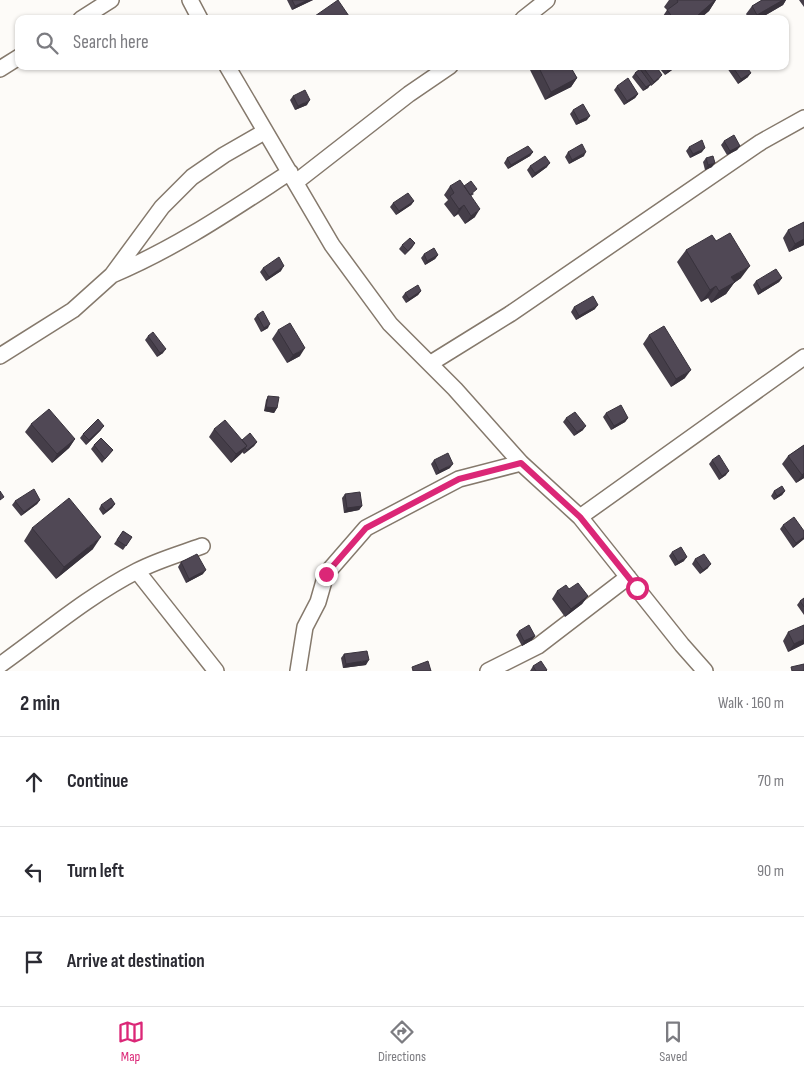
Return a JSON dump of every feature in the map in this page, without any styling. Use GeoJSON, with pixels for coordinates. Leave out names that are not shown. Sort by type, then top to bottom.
{"type":"FeatureCollection","features":[{"type":"Feature","properties":{"kind":"street"},"geometry":{"type":"LineString","coordinates":[[87,15],[111,0]]}},
{"type":"Feature","properties":{"kind":"street"},"geometry":{"type":"LineString","coordinates":[[190,0],[198,15]]}},
{"type":"Feature","properties":{"kind":"street"},"geometry":{"type":"LineString","coordinates":[[528,15],[547,0]]}},
{"type":"Feature","properties":{"kind":"street"},"geometry":{"type":"LineString","coordinates":[[0,69],[15,60]]}},
{"type":"Feature","properties":{"kind":"street"},"geometry":{"type":"LineString","coordinates":[[229,70],[264,132],[293,177],[337,253],[390,324],[431,364],[521,463],[580,517],[705,671]]}},
{"type":"Feature","properties":{"kind":"street"},"geometry":{"type":"LineString","coordinates":[[112,276],[149,260],[293,177],[444,70]]}},
{"type":"Feature","properties":{"kind":"street"},"geometry":{"type":"LineString","coordinates":[[431,364],[510,314],[761,142],[804,118]]}},
{"type":"Feature","properties":{"kind":"street"},"geometry":{"type":"LineString","coordinates":[[0,356],[73,310],[112,276],[162,207],[192,177],[224,155],[264,132]]}},
{"type":"Feature","properties":{"kind":"street"},"geometry":{"type":"LineString","coordinates":[[580,517],[804,357]]}},
{"type":"Feature","properties":{"kind":"street"},"geometry":{"type":"LineString","coordinates":[[298,671],[305,627],[318,602],[326,574],[366,528],[459,479],[521,463]]}},
{"type":"Feature","properties":{"kind":"street"},"geometry":{"type":"LineString","coordinates":[[0,664],[42,633],[137,571],[162,559],[202,546]]}},
{"type":"Feature","properties":{"kind":"street"},"geometry":{"type":"LineString","coordinates":[[137,571],[216,671]]}},
{"type":"Feature","properties":{"kind":"street"},"geometry":{"type":"LineString","coordinates":[[488,671],[538,646],[628,577]]}},
{"type":"Feature","properties":{"kind":"building"},"geometry":{"type":"Polygon","coordinates":[[[292,0],[308,0],[295,6],[292,0]]]}},
{"type":"Feature","properties":{"kind":"building"},"geometry":{"type":"Polygon","coordinates":[[[338,0],[348,15],[316,15],[338,0]]]}},
{"type":"Feature","properties":{"kind":"building"},"geometry":{"type":"Polygon","coordinates":[[[677,0],[715,0],[698,15],[671,15],[667,10],[678,2],[677,0]]]}},
{"type":"Feature","properties":{"kind":"building"},"geometry":{"type":"Polygon","coordinates":[[[762,0],[783,0],[757,15],[752,6],[762,0]]]}},
{"type":"Feature","properties":{"kind":"building"},"geometry":{"type":"Polygon","coordinates":[[[540,70],[572,70],[577,78],[551,92],[540,70]]]}},
{"type":"Feature","properties":{"kind":"building"},"geometry":{"type":"Polygon","coordinates":[[[641,70],[651,84],[646,87],[635,73],[641,70]]]}},
{"type":"Feature","properties":{"kind":"building"},"geometry":{"type":"Polygon","coordinates":[[[645,70],[659,70],[662,75],[654,82],[645,70]]]}},
{"type":"Feature","properties":{"kind":"building"},"geometry":{"type":"Polygon","coordinates":[[[735,70],[749,70],[751,73],[741,79],[735,70]]]}},
{"type":"Feature","properties":{"kind":"building"},"geometry":{"type":"Polygon","coordinates":[[[628,78],[638,94],[627,101],[617,86],[628,78]]]}},
{"type":"Feature","properties":{"kind":"building"},"geometry":{"type":"Polygon","coordinates":[[[305,90],[310,100],[298,106],[293,96],[305,90]]]}},
{"type":"Feature","properties":{"kind":"building"},"geometry":{"type":"Polygon","coordinates":[[[583,104],[590,116],[579,121],[573,110],[583,104]]]}},
{"type":"Feature","properties":{"kind":"building"},"geometry":{"type":"Polygon","coordinates":[[[734,135],[740,146],[730,151],[724,141],[734,135]]]}},
{"type":"Feature","properties":{"kind":"building"},"geometry":{"type":"Polygon","coordinates":[[[702,140],[705,148],[693,154],[689,147],[702,140]]]}},
{"type":"Feature","properties":{"kind":"building"},"geometry":{"type":"Polygon","coordinates":[[[582,144],[586,152],[572,160],[568,152],[582,144]]]}},
{"type":"Feature","properties":{"kind":"building"},"geometry":{"type":"Polygon","coordinates":[[[528,146],[533,152],[511,165],[507,158],[528,146]]]}},
{"type":"Feature","properties":{"kind":"building"},"geometry":{"type":"Polygon","coordinates":[[[545,156],[550,163],[535,173],[530,166],[545,156]]]}},
{"type":"Feature","properties":{"kind":"building"},"geometry":{"type":"Polygon","coordinates":[[[713,156],[715,163],[708,165],[706,158],[713,156]]]}},
{"type":"Feature","properties":{"kind":"building"},"geometry":{"type":"Polygon","coordinates":[[[460,180],[480,209],[471,216],[464,205],[459,209],[450,196],[454,193],[450,186],[460,180]]]}},
{"type":"Feature","properties":{"kind":"building"},"geometry":{"type":"Polygon","coordinates":[[[471,181],[477,189],[470,195],[464,186],[471,181]]]}},
{"type":"Feature","properties":{"kind":"building"},"geometry":{"type":"Polygon","coordinates":[[[408,193],[414,201],[399,211],[393,203],[408,193]]]}},
{"type":"Feature","properties":{"kind":"building"},"geometry":{"type":"Polygon","coordinates":[[[804,222],[804,239],[795,244],[788,230],[804,222]]]}},
{"type":"Feature","properties":{"kind":"building"},"geometry":{"type":"Polygon","coordinates":[[[730,233],[750,266],[731,277],[735,282],[719,291],[716,286],[710,290],[686,250],[712,235],[716,241],[730,233]]]}},
{"type":"Feature","properties":{"kind":"building"},"geometry":{"type":"Polygon","coordinates":[[[410,238],[415,243],[408,251],[402,245],[410,238]]]}},
{"type":"Feature","properties":{"kind":"building"},"geometry":{"type":"Polygon","coordinates":[[[434,248],[438,255],[427,261],[424,254],[434,248]]]}},
{"type":"Feature","properties":{"kind":"building"},"geometry":{"type":"Polygon","coordinates":[[[279,257],[284,266],[269,277],[263,268],[279,257]]]}},
{"type":"Feature","properties":{"kind":"building"},"geometry":{"type":"Polygon","coordinates":[[[776,269],[782,278],[761,290],[756,281],[776,269]]]}},
{"type":"Feature","properties":{"kind":"building"},"geometry":{"type":"Polygon","coordinates":[[[418,285],[421,291],[409,299],[405,293],[418,285]]]}},
{"type":"Feature","properties":{"kind":"building"},"geometry":{"type":"Polygon","coordinates":[[[593,296],[598,305],[579,316],[574,307],[593,296]]]}},
{"type":"Feature","properties":{"kind":"building"},"geometry":{"type":"Polygon","coordinates":[[[263,311],[270,324],[264,328],[257,315],[263,311]]]}},
{"type":"Feature","properties":{"kind":"building"},"geometry":{"type":"Polygon","coordinates":[[[290,323],[305,348],[293,355],[278,330],[290,323]]]}},
{"type":"Feature","properties":{"kind":"building"},"geometry":{"type":"Polygon","coordinates":[[[664,326],[691,370],[676,379],[649,335],[664,326]]]}},
{"type":"Feature","properties":{"kind":"building"},"geometry":{"type":"Polygon","coordinates":[[[153,332],[166,349],[160,353],[148,336],[153,332]]]}},
{"type":"Feature","properties":{"kind":"building"},"geometry":{"type":"Polygon","coordinates":[[[268,396],[279,397],[277,408],[266,407],[268,396]]]}},
{"type":"Feature","properties":{"kind":"building"},"geometry":{"type":"Polygon","coordinates":[[[621,405],[628,418],[614,426],[606,413],[621,405]]]}},
{"type":"Feature","properties":{"kind":"building"},"geometry":{"type":"Polygon","coordinates":[[[49,409],[75,439],[57,454],[31,424],[49,409]]]}},
{"type":"Feature","properties":{"kind":"building"},"geometry":{"type":"Polygon","coordinates":[[[575,412],[586,426],[577,432],[566,418],[575,412]]]}},
{"type":"Feature","properties":{"kind":"building"},"geometry":{"type":"Polygon","coordinates":[[[98,419],[104,426],[89,440],[83,434],[98,419]]]}},
{"type":"Feature","properties":{"kind":"building"},"geometry":{"type":"Polygon","coordinates":[[[225,420],[247,446],[236,454],[214,429],[225,420]]]}},
{"type":"Feature","properties":{"kind":"building"},"geometry":{"type":"Polygon","coordinates":[[[250,433],[257,442],[247,450],[245,448],[247,446],[242,440],[250,433]]]}},
{"type":"Feature","properties":{"kind":"building"},"geometry":{"type":"Polygon","coordinates":[[[101,438],[113,450],[105,459],[94,445],[101,438]]]}},
{"type":"Feature","properties":{"kind":"building"},"geometry":{"type":"Polygon","coordinates":[[[804,445],[804,473],[802,475],[788,456],[804,445]]]}},
{"type":"Feature","properties":{"kind":"building"},"geometry":{"type":"Polygon","coordinates":[[[448,453],[453,464],[439,471],[434,460],[448,453]]]}},
{"type":"Feature","properties":{"kind":"building"},"geometry":{"type":"Polygon","coordinates":[[[719,455],[729,471],[722,476],[712,460],[719,455]]]}},
{"type":"Feature","properties":{"kind":"building"},"geometry":{"type":"Polygon","coordinates":[[[782,486],[785,491],[777,496],[774,491],[782,486]]]}},
{"type":"Feature","properties":{"kind":"building"},"geometry":{"type":"Polygon","coordinates":[[[34,489],[40,500],[24,512],[15,501],[34,489]]]}},
{"type":"Feature","properties":{"kind":"building"},"geometry":{"type":"Polygon","coordinates":[[[0,491],[4,497],[0,500],[0,491]]]}},
{"type":"Feature","properties":{"kind":"building"},"geometry":{"type":"Polygon","coordinates":[[[360,492],[362,506],[347,508],[345,494],[360,492]]]}},
{"type":"Feature","properties":{"kind":"building"},"geometry":{"type":"Polygon","coordinates":[[[69,498],[101,537],[64,567],[32,528],[69,498]]]}},
{"type":"Feature","properties":{"kind":"building"},"geometry":{"type":"Polygon","coordinates":[[[111,498],[115,504],[106,511],[101,505],[111,498]]]}},
{"type":"Feature","properties":{"kind":"building"},"geometry":{"type":"Polygon","coordinates":[[[794,517],[804,531],[804,537],[796,543],[783,525],[794,517]]]}},
{"type":"Feature","properties":{"kind":"building"},"geometry":{"type":"Polygon","coordinates":[[[123,531],[132,537],[126,546],[117,540],[123,531]]]}},
{"type":"Feature","properties":{"kind":"building"},"geometry":{"type":"Polygon","coordinates":[[[681,547],[687,557],[678,562],[672,552],[681,547]]]}},
{"type":"Feature","properties":{"kind":"building"},"geometry":{"type":"Polygon","coordinates":[[[197,554],[206,570],[189,579],[181,562],[197,554]]]}},
{"type":"Feature","properties":{"kind":"building"},"geometry":{"type":"Polygon","coordinates":[[[704,554],[711,564],[703,570],[695,559],[704,554]]]}},
{"type":"Feature","properties":{"kind":"building"},"geometry":{"type":"Polygon","coordinates":[[[578,583],[588,596],[571,609],[557,591],[566,585],[569,589],[578,583]]]}},
{"type":"Feature","properties":{"kind":"building"},"geometry":{"type":"Polygon","coordinates":[[[804,598],[804,607],[800,601],[804,598]]]}},
{"type":"Feature","properties":{"kind":"building"},"geometry":{"type":"Polygon","coordinates":[[[529,625],[535,636],[524,641],[519,631],[529,625]]]}},
{"type":"Feature","properties":{"kind":"building"},"geometry":{"type":"Polygon","coordinates":[[[804,625],[804,639],[794,644],[788,632],[804,625]]]}},
{"type":"Feature","properties":{"kind":"building"},"geometry":{"type":"Polygon","coordinates":[[[367,651],[369,660],[346,664],[344,654],[367,651]]]}},
{"type":"Feature","properties":{"kind":"building"},"geometry":{"type":"Polygon","coordinates":[[[428,661],[431,671],[413,671],[412,667],[428,661]]]}},
{"type":"Feature","properties":{"kind":"building"},"geometry":{"type":"Polygon","coordinates":[[[541,661],[547,670],[536,671],[533,666],[541,661]]]}},
{"type":"Feature","properties":{"kind":"building"},"geometry":{"type":"Polygon","coordinates":[[[804,664],[804,671],[792,671],[791,667],[804,664]]]}},
{"type":"Feature","properties":{"kind":"route"},"geometry":{"type":"LineString","coordinates":[[326,574],[366,528],[459,479],[521,463],[580,517],[637,588]]}}]}
